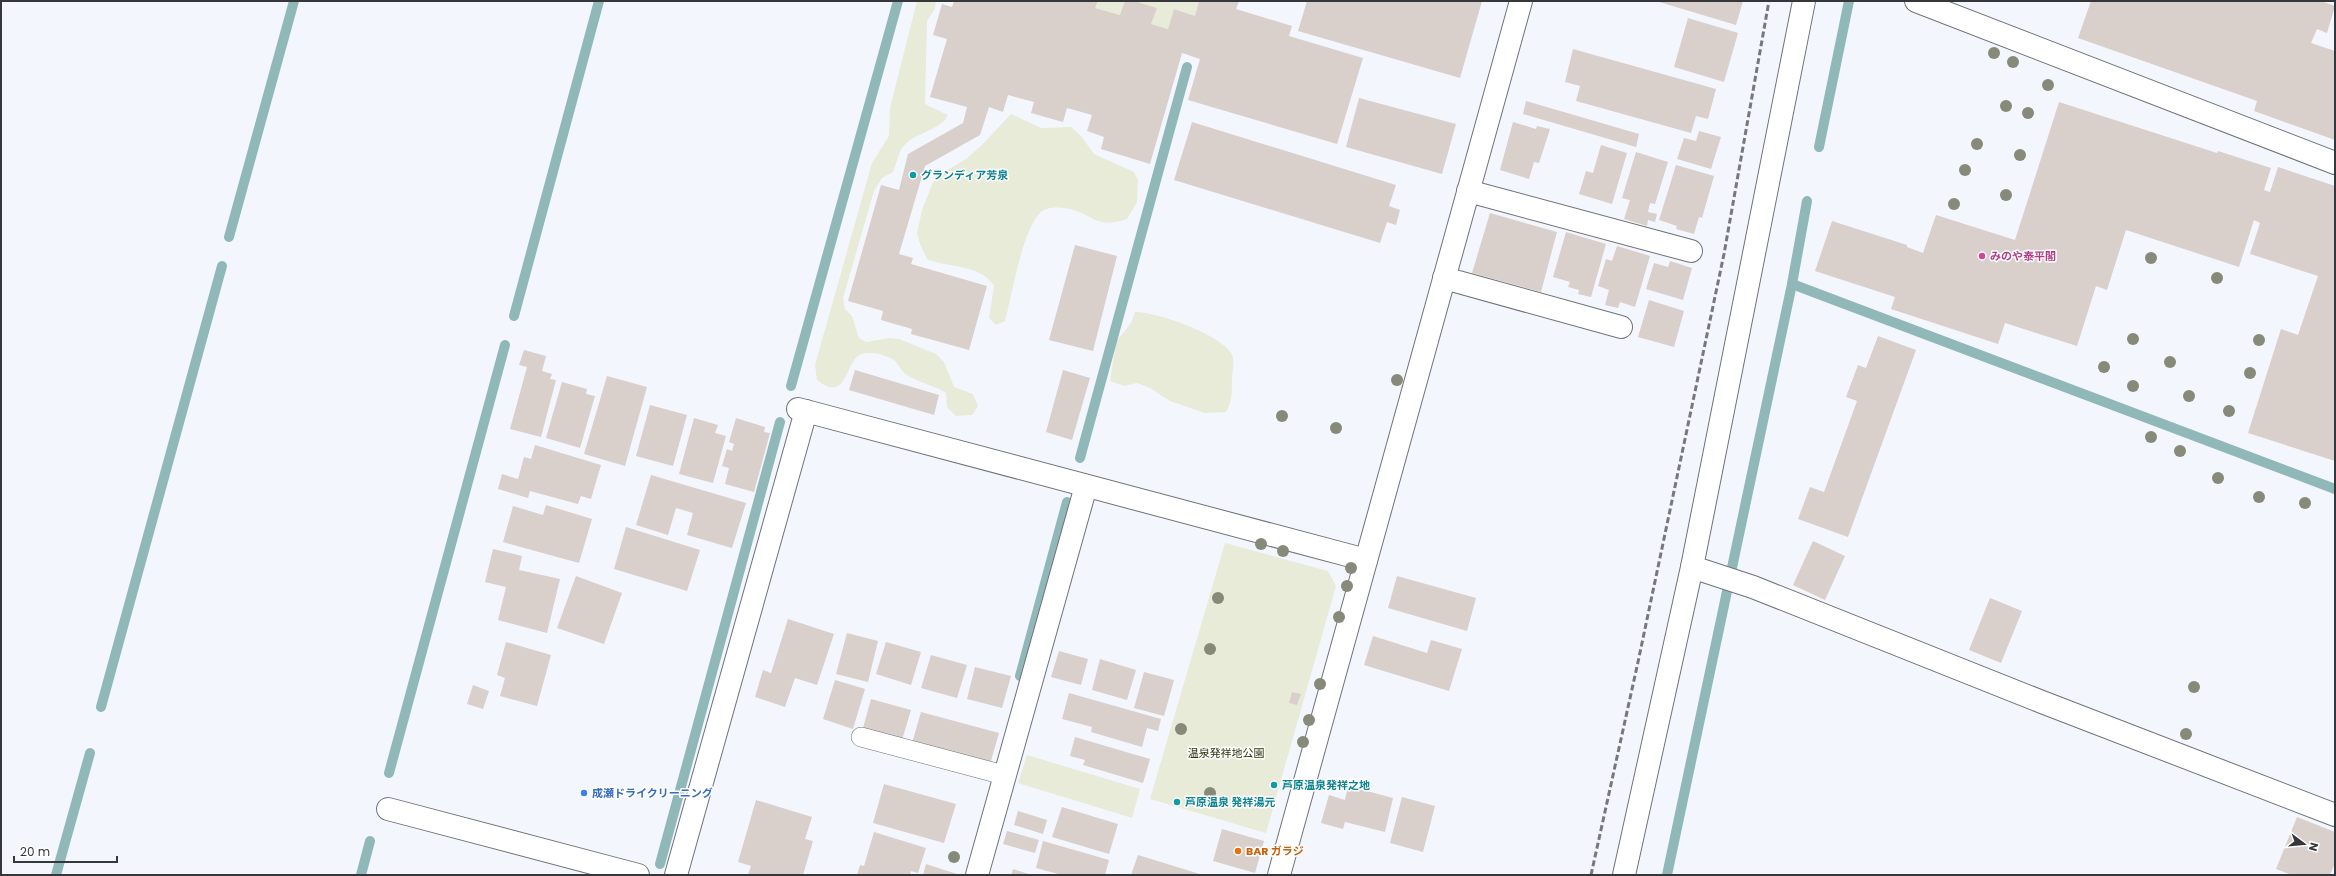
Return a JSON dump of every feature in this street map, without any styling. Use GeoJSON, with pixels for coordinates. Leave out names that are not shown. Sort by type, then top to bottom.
{"type":"FeatureCollection","features":[{"type":"Feature","properties":{"kind":"street"},"geometry":{"type":"LineString","coordinates":[[1279,875],[1521,1]]}},
{"type":"Feature","properties":{"kind":"street"},"geometry":{"type":"LineString","coordinates":[[1624,875],[1692,567],[1804,1]]}},
{"type":"Feature","properties":{"kind":"street"},"geometry":{"type":"LineString","coordinates":[[1916,1],[2335,163]]}},
{"type":"Feature","properties":{"kind":"street"},"geometry":{"type":"LineString","coordinates":[[1468,191],[1691,251]]}},
{"type":"Feature","properties":{"kind":"street"},"geometry":{"type":"LineString","coordinates":[[1444,278],[1621,327]]}},
{"type":"Feature","properties":{"kind":"street"},"geometry":{"type":"LineString","coordinates":[[676,875],[802,410],[1366,560]]}},
{"type":"Feature","properties":{"kind":"street"},"geometry":{"type":"LineString","coordinates":[[977,875],[1086,486]]}},
{"type":"Feature","properties":{"kind":"street"},"geometry":{"type":"LineString","coordinates":[[1692,567],[1753,587],[2042,702],[2335,815]]}},
{"type":"Feature","properties":{"kind":"street"},"geometry":{"type":"LineString","coordinates":[[388,809],[638,875]]}},
{"type":"Feature","properties":{"kind":"lane"},"geometry":{"type":"LineString","coordinates":[[861,736],[1004,776]]}},
{"type":"Feature","properties":{"kind":"green space"},"geometry":{"type":"Polygon","coordinates":[[[917,1],[936,1],[935,9],[927,21],[925,104],[948,115],[939,125],[913,138],[902,148],[893,172],[882,178],[874,191],[843,298],[845,309],[852,316],[859,338],[866,342],[890,338],[899,339],[936,354],[944,362],[954,387],[973,394],[978,406],[972,415],[956,416],[947,407],[946,393],[907,375],[895,361],[884,355],[875,353],[862,354],[856,358],[841,384],[835,387],[827,386],[817,380],[815,365],[872,163],[889,136],[890,108],[917,1]]]}},
{"type":"Feature","properties":{"kind":"green space"},"geometry":{"type":"Polygon","coordinates":[[[1098,1],[1125,1],[1120,15],[1095,8],[1098,1]]]}},
{"type":"Feature","properties":{"kind":"green space"},"geometry":{"type":"Polygon","coordinates":[[[1134,1],[1199,1],[1195,16],[1174,9],[1168,29],[1151,24],[1156,8],[1134,1]]]}},
{"type":"Feature","properties":{"kind":"green space"},"geometry":{"type":"Polygon","coordinates":[[[1011,114],[1041,128],[1071,127],[1081,136],[1094,154],[1134,172],[1138,180],[1137,202],[1127,219],[1109,223],[1102,222],[1066,208],[1051,208],[1041,212],[1034,221],[1023,247],[1005,321],[996,325],[989,318],[994,286],[988,279],[973,270],[927,259],[917,233],[922,210],[933,182],[942,173],[966,159],[982,145],[1011,114]]]}},
{"type":"Feature","properties":{"kind":"green space"},"geometry":{"type":"Polygon","coordinates":[[[1135,312],[1158,316],[1187,325],[1214,339],[1231,353],[1234,363],[1232,393],[1231,401],[1226,412],[1205,413],[1170,401],[1150,388],[1137,383],[1124,386],[1110,381],[1116,342],[1131,323],[1135,312]]]}},
{"type":"Feature","properties":{"kind":"green space","name":"温泉発祥地公園"},"geometry":{"type":"Polygon","coordinates":[[[1225,543],[1328,571],[1336,586],[1266,833],[1150,799],[1225,543]]]}},
{"type":"Feature","properties":{"kind":"green space"},"geometry":{"type":"Polygon","coordinates":[[[1027,755],[1140,789],[1132,818],[1018,783],[1027,755]]]}},
{"type":"Feature","properties":{"kind":"building","name":"グランディア芳泉"},"geometry":{"type":"Polygon","coordinates":[[[954,1],[1098,1],[1095,8],[1120,15],[1125,1],[1134,1],[1157,8],[1151,24],[1168,29],[1174,9],[1195,16],[1199,1],[1239,1],[1236,9],[1292,26],[1289,36],[1363,58],[1337,144],[1188,100],[1200,59],[1182,53],[1150,164],[1101,149],[1104,137],[1087,131],[1092,115],[1067,108],[1063,122],[1031,113],[1034,102],[1008,95],[1003,112],[989,107],[980,135],[925,166],[899,254],[913,258],[911,264],[987,286],[969,350],[911,334],[912,329],[881,320],[883,311],[848,301],[881,185],[899,190],[908,154],[963,123],[967,107],[930,97],[947,39],[933,35],[942,4],[952,7],[954,1]]]}},
{"type":"Feature","properties":{"kind":"building"},"geometry":{"type":"Polygon","coordinates":[[[1307,1],[1482,1],[1460,78],[1298,31],[1307,1]]]}},
{"type":"Feature","properties":{"kind":"building"},"geometry":{"type":"Polygon","coordinates":[[[1656,1],[1743,1],[1736,25],[1656,1]]]}},
{"type":"Feature","properties":{"kind":"building"},"geometry":{"type":"Polygon","coordinates":[[[2091,1],[2321,1],[2335,6],[2327,33],[2317,29],[2311,43],[2335,51],[2335,140],[2254,111],[2257,101],[2078,38],[2091,1]]]}},
{"type":"Feature","properties":{"kind":"building"},"geometry":{"type":"Polygon","coordinates":[[[1688,18],[1738,33],[1724,82],[1674,67],[1688,18]]]}},
{"type":"Feature","properties":{"kind":"building"},"geometry":{"type":"Polygon","coordinates":[[[1573,49],[1716,89],[1708,119],[1696,116],[1691,133],[1576,101],[1580,86],[1565,82],[1573,49]]]}},
{"type":"Feature","properties":{"kind":"building"},"geometry":{"type":"Polygon","coordinates":[[[1359,98],[1456,124],[1442,174],[1346,147],[1359,98]]]}},
{"type":"Feature","properties":{"kind":"building"},"geometry":{"type":"Polygon","coordinates":[[[1526,101],[1639,134],[1636,147],[1523,114],[1526,101]]]}},
{"type":"Feature","properties":{"kind":"building"},"geometry":{"type":"Polygon","coordinates":[[[2059,102],[2217,153],[2218,151],[2271,168],[2264,190],[2270,192],[2278,167],[2335,186],[2335,461],[2248,433],[2281,329],[2298,335],[2318,276],[2250,254],[2260,223],[2254,220],[2239,267],[2126,230],[2107,290],[2096,286],[2077,346],[2005,323],[1998,344],[1891,309],[1895,297],[1815,271],[1832,221],[1907,245],[1907,247],[1923,253],[1936,215],[2015,240],[2059,102]]]}},
{"type":"Feature","properties":{"kind":"building"},"geometry":{"type":"Polygon","coordinates":[[[1192,122],[1396,185],[1389,206],[1400,210],[1396,225],[1387,222],[1380,243],[1174,180],[1192,122]]]}},
{"type":"Feature","properties":{"kind":"building"},"geometry":{"type":"Polygon","coordinates":[[[1513,122],[1536,129],[1537,126],[1550,129],[1539,163],[1534,162],[1529,179],[1500,170],[1513,122]]]}},
{"type":"Feature","properties":{"kind":"building"},"geometry":{"type":"Polygon","coordinates":[[[1699,131],[1721,137],[1711,169],[1677,159],[1684,138],[1696,141],[1699,131]]]}},
{"type":"Feature","properties":{"kind":"building"},"geometry":{"type":"Polygon","coordinates":[[[1601,145],[1627,153],[1612,204],[1579,194],[1586,171],[1593,173],[1601,145]]]}},
{"type":"Feature","properties":{"kind":"building"},"geometry":{"type":"Polygon","coordinates":[[[1636,152],[1668,162],[1655,204],[1650,203],[1648,212],[1657,214],[1655,222],[1648,220],[1647,226],[1624,219],[1630,200],[1622,198],[1636,152]]]}},
{"type":"Feature","properties":{"kind":"building"},"geometry":{"type":"Polygon","coordinates":[[[1676,165],[1714,176],[1702,218],[1699,217],[1694,234],[1676,229],[1677,226],[1659,220],[1676,165]]]}},
{"type":"Feature","properties":{"kind":"building"},"geometry":{"type":"Polygon","coordinates":[[[1490,213],[1557,232],[1541,292],[1472,273],[1490,213]]]}},
{"type":"Feature","properties":{"kind":"building"},"geometry":{"type":"Polygon","coordinates":[[[1566,232],[1606,244],[1591,297],[1578,294],[1579,290],[1568,287],[1570,282],[1553,277],[1566,232]]]}},
{"type":"Feature","properties":{"kind":"building"},"geometry":{"type":"Polygon","coordinates":[[[1075,245],[1117,256],[1093,351],[1049,340],[1075,245]]]}},
{"type":"Feature","properties":{"kind":"building"},"geometry":{"type":"Polygon","coordinates":[[[1617,246],[1650,256],[1635,307],[1620,302],[1618,308],[1605,305],[1609,290],[1598,286],[1606,259],[1612,261],[1617,246]]]}},
{"type":"Feature","properties":{"kind":"building"},"geometry":{"type":"Polygon","coordinates":[[[1670,261],[1692,268],[1683,300],[1646,289],[1654,263],[1668,267],[1670,261]]]}},
{"type":"Feature","properties":{"kind":"building"},"geometry":{"type":"Polygon","coordinates":[[[1649,300],[1684,311],[1674,347],[1638,337],[1649,300]]]}},
{"type":"Feature","properties":{"kind":"building"},"geometry":{"type":"Polygon","coordinates":[[[1878,336],[1916,350],[1848,537],[1798,519],[1810,487],[1824,492],[1857,401],[1846,397],[1858,365],[1866,368],[1878,336]]]}},
{"type":"Feature","properties":{"kind":"building"},"geometry":{"type":"Polygon","coordinates":[[[524,350],[546,356],[542,371],[552,374],[550,379],[556,380],[541,437],[510,429],[527,367],[519,365],[524,350]]]}},
{"type":"Feature","properties":{"kind":"building"},"geometry":{"type":"Polygon","coordinates":[[[855,370],[939,395],[934,415],[849,390],[855,370]]]}},
{"type":"Feature","properties":{"kind":"building"},"geometry":{"type":"Polygon","coordinates":[[[1063,370],[1090,378],[1072,440],[1046,432],[1063,370]]]}},
{"type":"Feature","properties":{"kind":"building"},"geometry":{"type":"Polygon","coordinates":[[[607,376],[647,387],[625,466],[584,454],[607,376]]]}},
{"type":"Feature","properties":{"kind":"building"},"geometry":{"type":"Polygon","coordinates":[[[562,382],[587,389],[586,394],[595,396],[580,448],[546,438],[562,382]]]}},
{"type":"Feature","properties":{"kind":"building"},"geometry":{"type":"Polygon","coordinates":[[[650,405],[687,415],[673,466],[636,456],[650,405]]]}},
{"type":"Feature","properties":{"kind":"building"},"geometry":{"type":"Polygon","coordinates":[[[694,418],[718,425],[715,433],[726,436],[713,483],[679,474],[694,418]]]}},
{"type":"Feature","properties":{"kind":"building"},"geometry":{"type":"Polygon","coordinates":[[[736,418],[765,427],[764,432],[770,433],[754,492],[725,484],[729,468],[722,466],[727,449],[732,451],[734,444],[729,442],[736,418]]]}},
{"type":"Feature","properties":{"kind":"building"},"geometry":{"type":"Polygon","coordinates":[[[535,445],[601,465],[591,499],[581,496],[578,504],[530,491],[528,498],[498,489],[502,474],[518,479],[524,457],[531,459],[535,445]]]}},
{"type":"Feature","properties":{"kind":"building"},"geometry":{"type":"Polygon","coordinates":[[[651,475],[746,503],[732,548],[687,535],[693,513],[676,508],[668,535],[636,525],[651,475]]]}},
{"type":"Feature","properties":{"kind":"building"},"geometry":{"type":"Polygon","coordinates":[[[546,505],[592,519],[579,563],[503,542],[513,506],[543,515],[546,505]]]}},
{"type":"Feature","properties":{"kind":"building"},"geometry":{"type":"Polygon","coordinates":[[[626,527],[700,550],[687,591],[614,569],[626,527]]]}},
{"type":"Feature","properties":{"kind":"building"},"geometry":{"type":"Polygon","coordinates":[[[1813,541],[1845,556],[1825,600],[1793,585],[1813,541]]]}},
{"type":"Feature","properties":{"kind":"building"},"geometry":{"type":"Polygon","coordinates":[[[493,549],[522,556],[519,570],[560,579],[547,633],[498,620],[506,587],[485,582],[493,549]]]}},
{"type":"Feature","properties":{"kind":"building"},"geometry":{"type":"Polygon","coordinates":[[[576,576],[622,593],[604,644],[557,628],[576,576]]]}},
{"type":"Feature","properties":{"kind":"building"},"geometry":{"type":"Polygon","coordinates":[[[1397,576],[1476,598],[1467,631],[1388,608],[1397,576]]]}},
{"type":"Feature","properties":{"kind":"building"},"geometry":{"type":"Polygon","coordinates":[[[1990,598],[2022,611],[2001,663],[1969,650],[1990,598]]]}},
{"type":"Feature","properties":{"kind":"building"},"geometry":{"type":"Polygon","coordinates":[[[788,619],[834,634],[817,685],[795,678],[785,707],[755,697],[763,670],[771,673],[788,619]]]}},
{"type":"Feature","properties":{"kind":"building"},"geometry":{"type":"Polygon","coordinates":[[[847,633],[878,641],[868,682],[836,674],[847,633]]]}},
{"type":"Feature","properties":{"kind":"building"},"geometry":{"type":"Polygon","coordinates":[[[1373,636],[1427,653],[1431,640],[1462,649],[1449,691],[1364,665],[1373,636]]]}},
{"type":"Feature","properties":{"kind":"building"},"geometry":{"type":"Polygon","coordinates":[[[506,642],[551,655],[537,706],[500,696],[505,678],[497,675],[506,642]]]}},
{"type":"Feature","properties":{"kind":"building"},"geometry":{"type":"Polygon","coordinates":[[[886,642],[921,652],[911,685],[876,674],[886,642]]]}},
{"type":"Feature","properties":{"kind":"building"},"geometry":{"type":"Polygon","coordinates":[[[1059,651],[1088,659],[1081,685],[1051,677],[1059,651]]]}},
{"type":"Feature","properties":{"kind":"building"},"geometry":{"type":"Polygon","coordinates":[[[931,655],[967,665],[957,698],[921,688],[931,655]]]}},
{"type":"Feature","properties":{"kind":"building"},"geometry":{"type":"Polygon","coordinates":[[[1100,659],[1136,670],[1127,700],[1092,690],[1100,659]]]}},
{"type":"Feature","properties":{"kind":"building"},"geometry":{"type":"Polygon","coordinates":[[[975,667],[1011,676],[1002,708],[967,699],[975,667]]]}},
{"type":"Feature","properties":{"kind":"building"},"geometry":{"type":"Polygon","coordinates":[[[1144,672],[1174,680],[1164,716],[1134,708],[1144,672]]]}},
{"type":"Feature","properties":{"kind":"building"},"geometry":{"type":"Polygon","coordinates":[[[835,680],[865,689],[853,729],[823,719],[835,680]]]}},
{"type":"Feature","properties":{"kind":"building"},"geometry":{"type":"Polygon","coordinates":[[[473,685],[489,691],[483,709],[467,704],[473,685]]]}},
{"type":"Feature","properties":{"kind":"building"},"geometry":{"type":"Polygon","coordinates":[[[1292,692],[1301,694],[1297,705],[1289,703],[1292,692]]]}},
{"type":"Feature","properties":{"kind":"building"},"geometry":{"type":"Polygon","coordinates":[[[1069,693],[1161,719],[1158,731],[1147,728],[1142,747],[1091,732],[1092,727],[1062,719],[1069,693]]]}},
{"type":"Feature","properties":{"kind":"building"},"geometry":{"type":"Polygon","coordinates":[[[871,699],[911,710],[902,740],[863,728],[871,699]]]}},
{"type":"Feature","properties":{"kind":"building"},"geometry":{"type":"Polygon","coordinates":[[[921,712],[999,733],[990,764],[912,743],[921,712]]]}},
{"type":"Feature","properties":{"kind":"building"},"geometry":{"type":"Polygon","coordinates":[[[1075,737],[1150,759],[1143,783],[1083,765],[1085,760],[1070,756],[1075,737]]]}},
{"type":"Feature","properties":{"kind":"building"},"geometry":{"type":"Polygon","coordinates":[[[884,784],[956,804],[944,843],[873,823],[884,784]]]}},
{"type":"Feature","properties":{"kind":"building"},"geometry":{"type":"Polygon","coordinates":[[[1348,786],[1393,798],[1385,832],[1345,822],[1343,829],[1321,823],[1329,795],[1345,800],[1348,786]]]}},
{"type":"Feature","properties":{"kind":"building"},"geometry":{"type":"Polygon","coordinates":[[[1402,797],[1435,806],[1423,852],[1390,843],[1402,797]]]}},
{"type":"Feature","properties":{"kind":"building"},"geometry":{"type":"Polygon","coordinates":[[[756,800],[812,817],[805,839],[813,841],[803,875],[748,875],[751,866],[738,862],[756,800]]]}},
{"type":"Feature","properties":{"kind":"building"},"geometry":{"type":"Polygon","coordinates":[[[1062,807],[1118,824],[1109,854],[1052,837],[1062,807]]]}},
{"type":"Feature","properties":{"kind":"building"},"geometry":{"type":"Polygon","coordinates":[[[1018,811],[1047,820],[1043,834],[1014,825],[1018,811]]]}},
{"type":"Feature","properties":{"kind":"building"},"geometry":{"type":"Polygon","coordinates":[[[2297,817],[2335,832],[2335,863],[2330,875],[2292,875],[2276,869],[2297,817]]]}},
{"type":"Feature","properties":{"kind":"building","name":"BAR ガラジ"},"geometry":{"type":"Polygon","coordinates":[[[1222,829],[1264,841],[1255,873],[1213,861],[1222,829]]]}},
{"type":"Feature","properties":{"kind":"building"},"geometry":{"type":"Polygon","coordinates":[[[1007,831],[1039,840],[1035,853],[1003,844],[1007,831]]]}},
{"type":"Feature","properties":{"kind":"building"},"geometry":{"type":"Polygon","coordinates":[[[874,832],[926,848],[918,873],[911,871],[910,875],[857,875],[860,865],[864,866],[874,832]]]}},
{"type":"Feature","properties":{"kind":"building"},"geometry":{"type":"Polygon","coordinates":[[[1043,841],[1109,860],[1105,875],[1062,875],[1036,868],[1043,841]]]}},
{"type":"Feature","properties":{"kind":"building"},"geometry":{"type":"Polygon","coordinates":[[[1138,855],[1203,875],[1131,875],[1138,855]]]}},
{"type":"Feature","properties":{"kind":"building"},"geometry":{"type":"Polygon","coordinates":[[[926,864],[960,875],[923,875],[926,864]]]}},
{"type":"Feature","properties":{"kind":"building"},"geometry":{"type":"Polygon","coordinates":[[[1013,869],[1032,875],[1011,875],[1013,869]]]}},
{"type":"Feature","properties":{"kind":"waterway"},"geometry":{"type":"LineString","coordinates":[[229,237],[294,1]]}},
{"type":"Feature","properties":{"kind":"waterway"},"geometry":{"type":"LineString","coordinates":[[514,316],[599,1]]}},
{"type":"Feature","properties":{"kind":"waterway"},"geometry":{"type":"LineString","coordinates":[[791,386],[898,1]]}},
{"type":"Feature","properties":{"kind":"waterway"},"geometry":{"type":"LineString","coordinates":[[1819,147],[1849,1]]}},
{"type":"Feature","properties":{"kind":"waterway"},"geometry":{"type":"LineString","coordinates":[[1080,458],[1187,67]]}},
{"type":"Feature","properties":{"kind":"waterway"},"geometry":{"type":"LineString","coordinates":[[1667,875],[1792,284],[1807,201]]}},
{"type":"Feature","properties":{"kind":"waterway"},"geometry":{"type":"LineString","coordinates":[[101,707],[222,266]]}},
{"type":"Feature","properties":{"kind":"waterway"},"geometry":{"type":"LineString","coordinates":[[1792,284],[2335,489]]}},
{"type":"Feature","properties":{"kind":"waterway"},"geometry":{"type":"LineString","coordinates":[[389,773],[505,345]]}},
{"type":"Feature","properties":{"kind":"waterway"},"geometry":{"type":"LineString","coordinates":[[660,864],[780,422]]}},
{"type":"Feature","properties":{"kind":"waterway"},"geometry":{"type":"LineString","coordinates":[[1020,676],[1067,502]]}},
{"type":"Feature","properties":{"kind":"waterway"},"geometry":{"type":"LineString","coordinates":[[56,875],[90,753]]}},
{"type":"Feature","properties":{"kind":"waterway"},"geometry":{"type":"LineString","coordinates":[[361,875],[370,841]]}},
{"type":"Feature","properties":{"kind":"railway"},"geometry":{"type":"LineString","coordinates":[[1591,875],[1638,662],[1724,254],[1769,1]]}},
{"type":"Feature","properties":{"kind":"place","name":"グランディア芳泉"},"geometry":{"type":"Point","coordinates":[913,175]}},
{"type":"Feature","properties":{"kind":"place","name":"みのや泰平閣"},"geometry":{"type":"Point","coordinates":[1982,256]}},
{"type":"Feature","properties":{"kind":"place","name":"芦原温泉発祥之地"},"geometry":{"type":"Point","coordinates":[1274,785]}},
{"type":"Feature","properties":{"kind":"place","name":"成瀬ドライクリーニング"},"geometry":{"type":"Point","coordinates":[584,793]}},
{"type":"Feature","properties":{"kind":"place","name":"芦原温泉 発祥湯元"},"geometry":{"type":"Point","coordinates":[1177,802]}},
{"type":"Feature","properties":{"kind":"place","name":"BAR ガラジ"},"geometry":{"type":"Point","coordinates":[1238,851]}}]}
